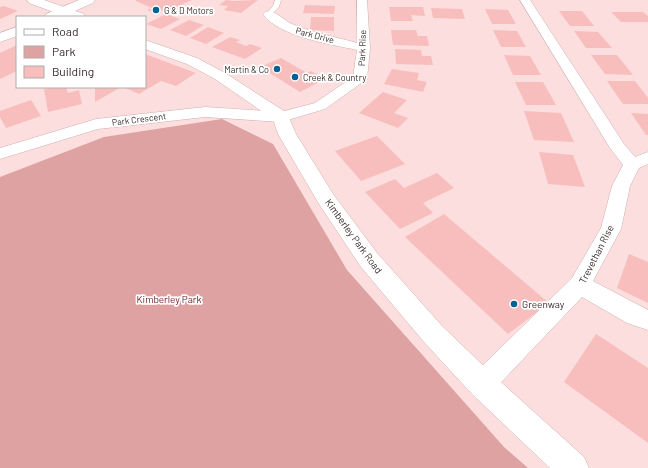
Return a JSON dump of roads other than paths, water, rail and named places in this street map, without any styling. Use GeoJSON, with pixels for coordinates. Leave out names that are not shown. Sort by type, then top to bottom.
{"type":"FeatureCollection","features":[{"type":"Feature","properties":{"kind":"street"},"geometry":{"type":"LineString","coordinates":[[33,0],[76,16]]}},
{"type":"Feature","properties":{"kind":"street"},"geometry":{"type":"LineString","coordinates":[[53,16],[89,0]]}},
{"type":"Feature","properties":{"kind":"street","name":"Park Rise"},"geometry":{"type":"LineString","coordinates":[[281,117],[320,106],[360,79],[364,48],[362,0]]}},
{"type":"Feature","properties":{"kind":"street","name":"Trevethan Rise"},"geometry":{"type":"LineString","coordinates":[[482,384],[580,285],[611,229],[621,186],[640,161],[618,148],[525,0]]}},
{"type":"Feature","properties":{"kind":"street","name":"Park Drive"},"geometry":{"type":"LineString","coordinates":[[269,14],[274,19],[291,28],[364,48]]}},
{"type":"Feature","properties":{"kind":"street"},"geometry":{"type":"LineString","coordinates":[[0,38],[16,31]]}},
{"type":"Feature","properties":{"kind":"street"},"geometry":{"type":"LineString","coordinates":[[146,44],[192,61],[220,76],[281,117]]}},
{"type":"Feature","properties":{"kind":"street","name":"Park Crescent"},"geometry":{"type":"LineString","coordinates":[[0,154],[96,124],[205,112],[281,117]]}},
{"type":"Feature","properties":{"kind":"street","name":"Kimberley Park Road"},"geometry":{"type":"LineString","coordinates":[[281,117],[287,134],[326,199],[368,260],[433,334],[482,384],[573,468]]}},
{"type":"Feature","properties":{"kind":"street"},"geometry":{"type":"LineString","coordinates":[[580,285],[635,316],[648,320]]}},
{"type":"Feature","properties":{"kind":"lane"},"geometry":{"type":"LineString","coordinates":[[269,14],[276,7],[278,0]]}},
{"type":"Feature","properties":{"kind":"place","name":"G & D Motors"},"geometry":{"type":"Point","coordinates":[156,10]}},
{"type":"Feature","properties":{"kind":"place","name":"Martin & Co"},"geometry":{"type":"Point","coordinates":[277,69]}},
{"type":"Feature","properties":{"kind":"place","name":"Creek & Country"},"geometry":{"type":"Point","coordinates":[295,77]}},
{"type":"Feature","properties":{"kind":"place","name":"Greenway"},"geometry":{"type":"Point","coordinates":[514,304]}},
{"type":"Feature","properties":{"kind":"park label","name":"Kimberley Park"},"geometry":{"type":"Point","coordinates":[169,299]}}]}
